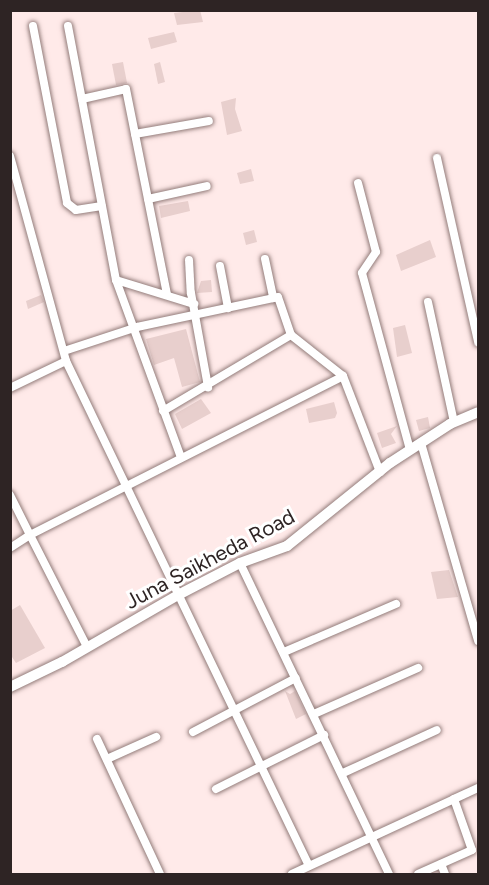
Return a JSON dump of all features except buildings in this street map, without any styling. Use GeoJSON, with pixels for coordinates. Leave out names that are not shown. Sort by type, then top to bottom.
{"type":"FeatureCollection","features":[{"type":"Feature","properties":{"kind":"main road","name":"Juna Saikheda Road"},"geometry":{"type":"LineString","coordinates":[[10,687],[240,563],[287,546],[410,450],[454,422],[478,412]]}},
{"type":"Feature","properties":{"kind":"street"},"geometry":{"type":"LineString","coordinates":[[33,26],[68,203],[76,210],[102,206]]}},
{"type":"Feature","properties":{"kind":"street"},"geometry":{"type":"LineString","coordinates":[[68,26],[116,280],[131,329],[181,458]]}},
{"type":"Feature","properties":{"kind":"street"},"geometry":{"type":"LineString","coordinates":[[82,99],[126,89],[167,295]]}},
{"type":"Feature","properties":{"kind":"street"},"geometry":{"type":"LineString","coordinates":[[135,134],[209,121]]}},
{"type":"Feature","properties":{"kind":"street"},"geometry":{"type":"LineString","coordinates":[[10,156],[66,361],[309,866]]}},
{"type":"Feature","properties":{"kind":"street"},"geometry":{"type":"LineString","coordinates":[[437,158],[478,342]]}},
{"type":"Feature","properties":{"kind":"street"},"geometry":{"type":"LineString","coordinates":[[358,183],[376,252],[362,273],[410,450]]}},
{"type":"Feature","properties":{"kind":"street"},"geometry":{"type":"LineString","coordinates":[[148,199],[207,186]]}},
{"type":"Feature","properties":{"kind":"street"},"geometry":{"type":"LineString","coordinates":[[265,259],[273,298]]}},
{"type":"Feature","properties":{"kind":"street"},"geometry":{"type":"LineString","coordinates":[[189,260],[195,315],[208,387]]}},
{"type":"Feature","properties":{"kind":"street"},"geometry":{"type":"LineString","coordinates":[[220,266],[228,308]]}},
{"type":"Feature","properties":{"kind":"street"},"geometry":{"type":"LineString","coordinates":[[116,280],[194,304]]}},
{"type":"Feature","properties":{"kind":"street"},"geometry":{"type":"LineString","coordinates":[[64,351],[131,329],[278,297],[291,335],[344,376],[380,472]]}},
{"type":"Feature","properties":{"kind":"street"},"geometry":{"type":"LineString","coordinates":[[428,302],[454,422]]}},
{"type":"Feature","properties":{"kind":"street"},"geometry":{"type":"LineString","coordinates":[[163,411],[208,387],[291,335]]}},
{"type":"Feature","properties":{"kind":"street"},"geometry":{"type":"LineString","coordinates":[[10,388],[66,361]]}},
{"type":"Feature","properties":{"kind":"street"},"geometry":{"type":"LineString","coordinates":[[10,548],[30,535],[344,376]]}},
{"type":"Feature","properties":{"kind":"street"},"geometry":{"type":"LineString","coordinates":[[421,443],[478,641]]}},
{"type":"Feature","properties":{"kind":"street"},"geometry":{"type":"LineString","coordinates":[[10,495],[87,647]]}},
{"type":"Feature","properties":{"kind":"street"},"geometry":{"type":"LineString","coordinates":[[240,563],[343,773],[389,874]]}},
{"type":"Feature","properties":{"kind":"street"},"geometry":{"type":"LineString","coordinates":[[284,652],[396,604]]}},
{"type":"Feature","properties":{"kind":"street"},"geometry":{"type":"LineString","coordinates":[[314,714],[417,668]]}},
{"type":"Feature","properties":{"kind":"street"},"geometry":{"type":"LineString","coordinates":[[193,732],[296,678]]}},
{"type":"Feature","properties":{"kind":"street"},"geometry":{"type":"LineString","coordinates":[[343,773],[437,730]]}},
{"type":"Feature","properties":{"kind":"street"},"geometry":{"type":"LineString","coordinates":[[216,789],[324,735]]}},
{"type":"Feature","properties":{"kind":"street"},"geometry":{"type":"LineString","coordinates":[[107,759],[156,737]]}},
{"type":"Feature","properties":{"kind":"street"},"geometry":{"type":"LineString","coordinates":[[97,739],[160,874]]}},
{"type":"Feature","properties":{"kind":"street"},"geometry":{"type":"LineString","coordinates":[[292,874],[478,788]]}},
{"type":"Feature","properties":{"kind":"street"},"geometry":{"type":"LineString","coordinates":[[418,874],[472,850],[454,799]]}},
{"type":"Feature","properties":{"kind":"street"},"geometry":{"type":"LineString","coordinates":[[441,864],[445,874]]}}]}
